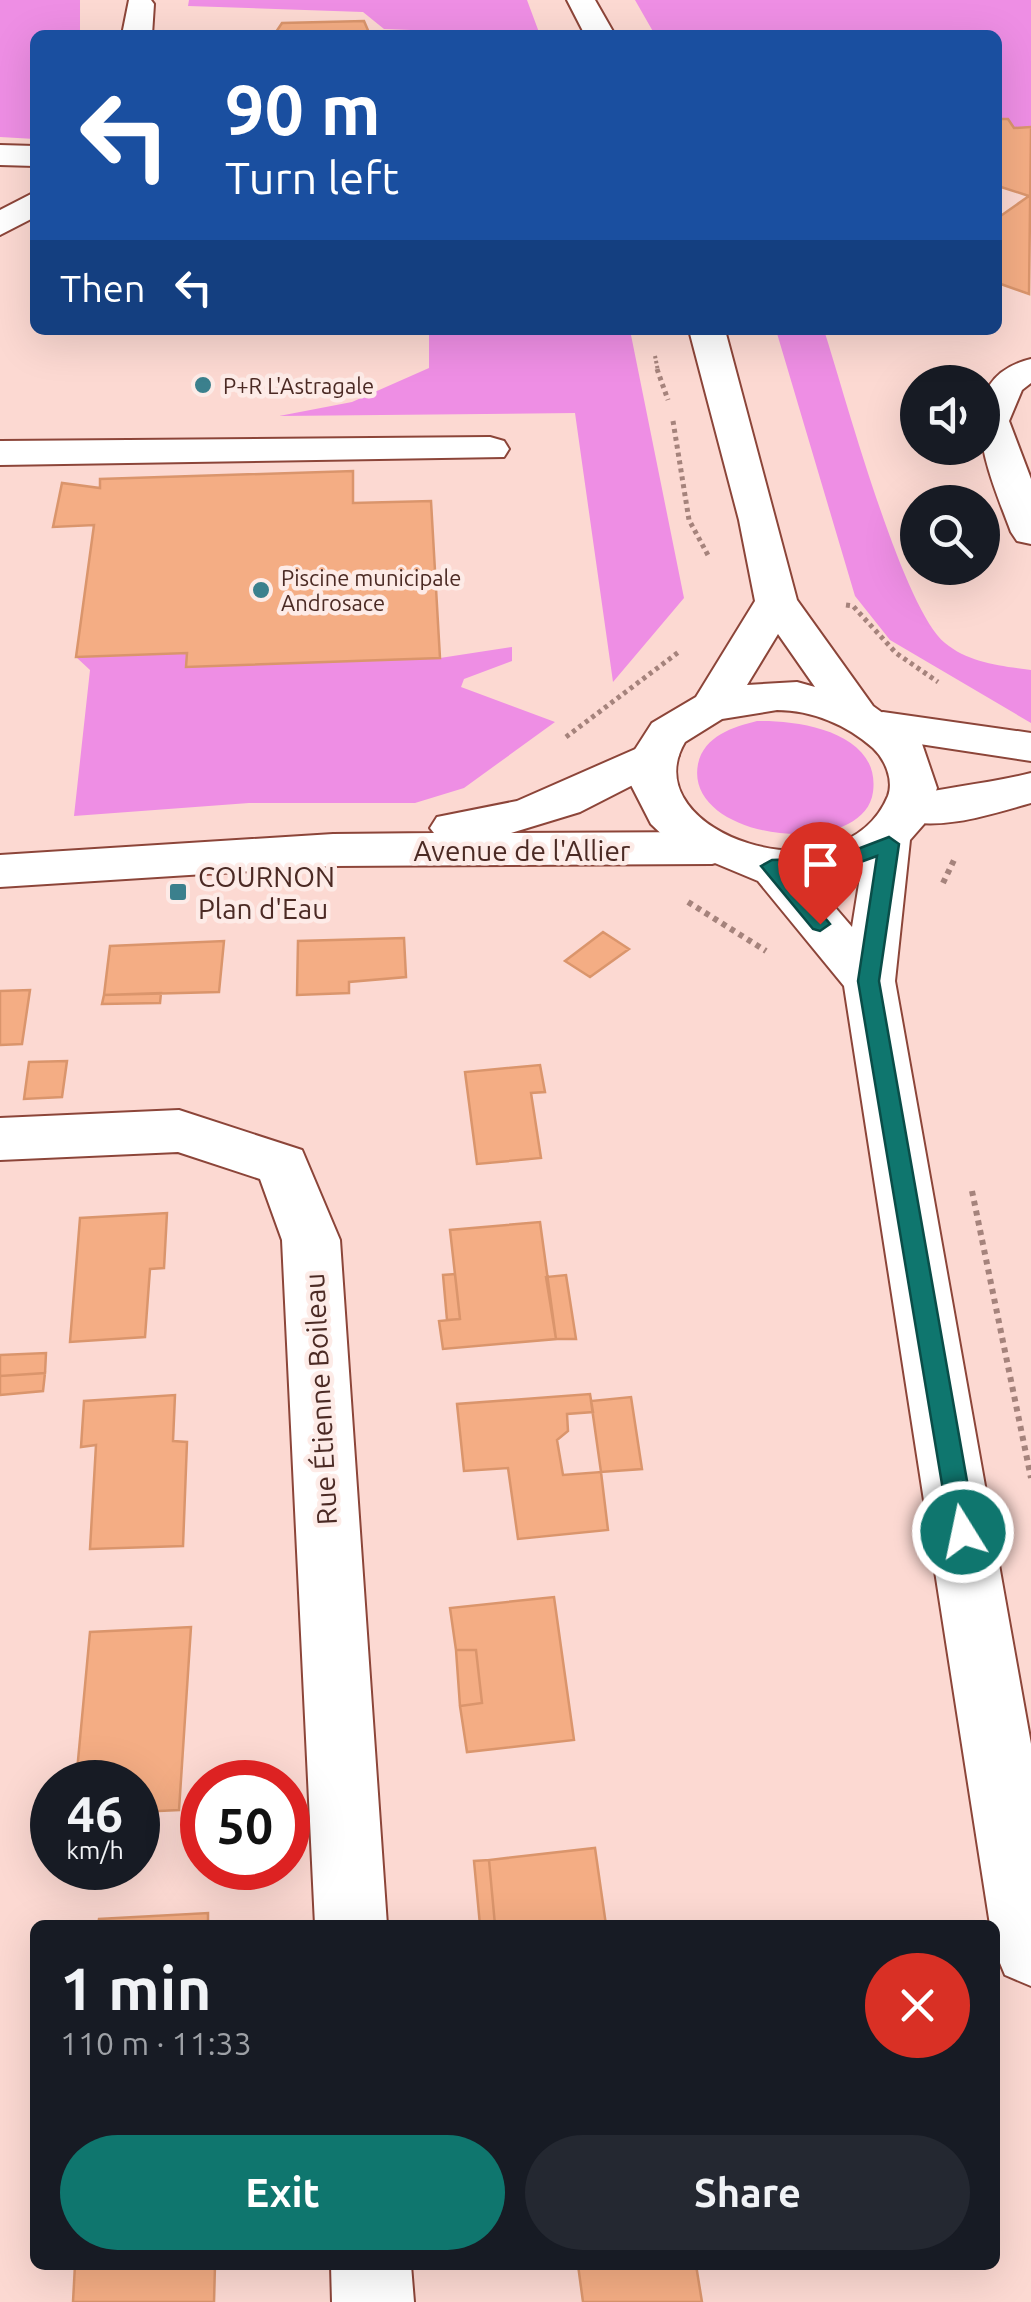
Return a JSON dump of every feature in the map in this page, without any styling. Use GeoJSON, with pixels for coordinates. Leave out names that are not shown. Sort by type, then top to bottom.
{"type":"FeatureCollection","features":[{"type":"Feature","properties":{"kind":"main road"},"geometry":{"type":"LineString","coordinates":[[581,0],[597,30]]}},
{"type":"Feature","properties":{"kind":"main road"},"geometry":{"type":"LineString","coordinates":[[137,30],[140,4]]}},
{"type":"Feature","properties":{"kind":"main road"},"geometry":{"type":"LineString","coordinates":[[0,154],[30,156]]}},
{"type":"Feature","properties":{"kind":"main road"},"geometry":{"type":"LineString","coordinates":[[0,226],[30,205]]}},
{"type":"Feature","properties":{"kind":"main road"},"geometry":{"type":"LineString","coordinates":[[708,335],[760,520],[776,601],[868,718],[900,740],[920,774],[904,826],[869,981],[1031,1948]]}},
{"type":"Feature","properties":{"kind":"main road"},"geometry":{"type":"LineString","coordinates":[[1031,370],[1016,373],[990,421],[1015,434],[1031,532]]}},
{"type":"Feature","properties":{"kind":"main road"},"geometry":{"type":"LineString","coordinates":[[0,453],[490,449]]}},
{"type":"Feature","properties":{"kind":"main road"},"geometry":{"type":"LineString","coordinates":[[713,706],[776,601]]}},
{"type":"Feature","properties":{"kind":"main road"},"geometry":{"type":"LineString","coordinates":[[1031,747],[868,718],[827,702],[783,696],[739,698],[713,706],[677,726],[656,754],[653,774],[657,796],[668,815],[712,848],[772,866],[836,864],[904,826],[1031,788]]}},
{"type":"Feature","properties":{"kind":"main road","name":"Avenue de l'Allier"},"geometry":{"type":"LineString","coordinates":[[333,850],[525,815],[564,801],[656,754]]}},
{"type":"Feature","properties":{"kind":"main road","name":"Avenue de l'Allier"},"geometry":{"type":"LineString","coordinates":[[0,871],[333,850],[712,848]]}},
{"type":"Feature","properties":{"kind":"main road"},"geometry":{"type":"LineString","coordinates":[[772,866],[869,981]]}},
{"type":"Feature","properties":{"kind":"main road","name":"Rue Étienne Boileau"},"geometry":{"type":"LineString","coordinates":[[0,1139],[179,1131],[282,1165],[311,1240],[351,1920]]}},
{"type":"Feature","properties":{"kind":"main road"},"geometry":{"type":"LineString","coordinates":[[371,2270],[373,2302]]}},
{"type":"Feature","properties":{"kind":"path"},"geometry":{"type":"LineString","coordinates":[[654,350],[660,386],[674,411],[689,520],[713,573]]}},
{"type":"Feature","properties":{"kind":"path"},"geometry":{"type":"LineString","coordinates":[[525,815],[502,784],[695,640]]}},
{"type":"Feature","properties":{"kind":"shaded area"},"geometry":{"type":"Polygon","coordinates":[[[0,0],[80,0],[80,30],[30,30],[30,139],[0,137],[0,0]]]}},
{"type":"Feature","properties":{"kind":"shaded area"},"geometry":{"type":"Polygon","coordinates":[[[189,0],[527,0],[538,30],[384,29],[363,12],[188,6],[189,0]]]}},
{"type":"Feature","properties":{"kind":"shaded area"},"geometry":{"type":"Polygon","coordinates":[[[635,0],[1031,0],[1031,127],[1002,128],[1002,30],[652,30],[635,0]]]}},
{"type":"Feature","properties":{"kind":"shaded area"},"geometry":{"type":"Polygon","coordinates":[[[429,335],[631,335],[684,598],[613,682],[575,413],[279,416],[352,402],[429,368],[429,335]]]}},
{"type":"Feature","properties":{"kind":"shaded area"},"geometry":{"type":"Polygon","coordinates":[[[777,335],[826,335],[900,562],[900,585],[910,585],[928,622],[954,650],[986,662],[1031,670],[1031,723],[890,640],[855,596],[777,335]]]}},
{"type":"Feature","properties":{"kind":"shaded area"},"geometry":{"type":"Polygon","coordinates":[[[512,647],[512,661],[464,679],[461,687],[555,722],[464,788],[415,803],[249,803],[74,816],[90,670],[76,657],[187,653],[186,667],[440,658],[512,647]]]}},
{"type":"Feature","properties":{"kind":"shaded area"},"geometry":{"type":"Polygon","coordinates":[[[757,721],[814,727],[851,743],[864,755],[872,772],[873,792],[862,814],[840,828],[810,834],[776,833],[744,825],[718,811],[701,790],[701,754],[721,734],[757,721]]]}},
{"type":"Feature","properties":{"kind":"building"},"geometry":{"type":"Polygon","coordinates":[[[364,21],[368,30],[277,30],[282,23],[364,21]]]}},
{"type":"Feature","properties":{"kind":"building"},"geometry":{"type":"Polygon","coordinates":[[[1002,119],[1008,119],[1014,128],[1031,127],[1029,294],[1002,284],[1002,215],[1029,196],[1002,187],[1002,119]]]}},
{"type":"Feature","properties":{"kind":"building","name":"Piscine municipale Androsace"},"geometry":{"type":"Polygon","coordinates":[[[353,471],[353,503],[431,501],[440,658],[186,667],[187,653],[76,657],[94,525],[53,527],[62,483],[100,488],[100,479],[353,471]]]}},
{"type":"Feature","properties":{"kind":"building"},"geometry":{"type":"Polygon","coordinates":[[[603,932],[629,949],[590,977],[565,961],[603,932]]]}},
{"type":"Feature","properties":{"kind":"building"},"geometry":{"type":"Polygon","coordinates":[[[404,938],[406,977],[349,982],[349,993],[297,995],[298,941],[404,938]]]}},
{"type":"Feature","properties":{"kind":"building"},"geometry":{"type":"Polygon","coordinates":[[[224,941],[219,992],[104,995],[110,946],[224,941]]]}},
{"type":"Feature","properties":{"kind":"building"},"geometry":{"type":"Polygon","coordinates":[[[30,990],[22,1044],[0,1045],[0,991],[30,990]]]}},
{"type":"Feature","properties":{"kind":"building"},"geometry":{"type":"Polygon","coordinates":[[[161,993],[160,1003],[102,1004],[104,995],[161,993]]]}},
{"type":"Feature","properties":{"kind":"building"},"geometry":{"type":"Polygon","coordinates":[[[67,1061],[62,1097],[24,1099],[29,1062],[67,1061]]]}},
{"type":"Feature","properties":{"kind":"building"},"geometry":{"type":"Polygon","coordinates":[[[540,1065],[545,1092],[531,1093],[541,1158],[477,1164],[465,1072],[540,1065]]]}},
{"type":"Feature","properties":{"kind":"building"},"geometry":{"type":"Polygon","coordinates":[[[167,1213],[164,1268],[150,1269],[145,1337],[70,1342],[80,1218],[167,1213]]]}},
{"type":"Feature","properties":{"kind":"building"},"geometry":{"type":"Polygon","coordinates":[[[540,1222],[556,1339],[443,1349],[439,1321],[460,1319],[450,1230],[540,1222]]]}},
{"type":"Feature","properties":{"kind":"building"},"geometry":{"type":"Polygon","coordinates":[[[455,1274],[460,1319],[447,1320],[443,1275],[455,1274]]]}},
{"type":"Feature","properties":{"kind":"building"},"geometry":{"type":"Polygon","coordinates":[[[566,1275],[576,1339],[556,1339],[546,1277],[566,1275]]]}},
{"type":"Feature","properties":{"kind":"building"},"geometry":{"type":"Polygon","coordinates":[[[46,1353],[45,1373],[0,1376],[0,1355],[46,1353]]]}},
{"type":"Feature","properties":{"kind":"building"},"geometry":{"type":"Polygon","coordinates":[[[45,1373],[43,1391],[0,1395],[0,1376],[45,1373]]]}},
{"type":"Feature","properties":{"kind":"building"},"geometry":{"type":"Polygon","coordinates":[[[590,1394],[593,1412],[567,1414],[568,1431],[557,1440],[563,1475],[601,1472],[608,1530],[518,1539],[508,1468],[464,1471],[457,1404],[590,1394]]]}},
{"type":"Feature","properties":{"kind":"building"},"geometry":{"type":"Polygon","coordinates":[[[175,1395],[173,1441],[187,1442],[183,1546],[90,1549],[96,1445],[81,1447],[84,1401],[175,1395]]]}},
{"type":"Feature","properties":{"kind":"building"},"geometry":{"type":"Polygon","coordinates":[[[631,1397],[642,1469],[601,1472],[591,1401],[631,1397]]]}},
{"type":"Feature","properties":{"kind":"building"},"geometry":{"type":"Polygon","coordinates":[[[554,1597],[574,1740],[467,1752],[460,1706],[482,1703],[476,1650],[456,1650],[450,1608],[554,1597]]]}},
{"type":"Feature","properties":{"kind":"building"},"geometry":{"type":"Polygon","coordinates":[[[191,1627],[179,1810],[160,1811],[160,1760],[78,1760],[90,1632],[191,1627]]]}},
{"type":"Feature","properties":{"kind":"building"},"geometry":{"type":"Polygon","coordinates":[[[456,1650],[476,1650],[482,1703],[460,1706],[456,1650]]]}},
{"type":"Feature","properties":{"kind":"building"},"geometry":{"type":"Polygon","coordinates":[[[595,1848],[605,1920],[495,1920],[489,1860],[595,1848]]]}},
{"type":"Feature","properties":{"kind":"building"},"geometry":{"type":"Polygon","coordinates":[[[489,1860],[495,1920],[480,1920],[474,1861],[489,1860]]]}},
{"type":"Feature","properties":{"kind":"building"},"geometry":{"type":"Polygon","coordinates":[[[208,1913],[208,1920],[99,1919],[208,1913]]]}},
{"type":"Feature","properties":{"kind":"building"},"geometry":{"type":"Polygon","coordinates":[[[75,2270],[215,2270],[214,2302],[73,2302],[75,2270]]]}},
{"type":"Feature","properties":{"kind":"building"},"geometry":{"type":"Polygon","coordinates":[[[579,2270],[697,2270],[702,2302],[583,2302],[579,2270]]]}},
{"type":"Feature","properties":{"kind":"place","name":"P+R L'Astragale"},"geometry":{"type":"Point","coordinates":[203,385]}},
{"type":"Feature","properties":{"kind":"place","name":"Piscine municipale Androsace"},"geometry":{"type":"Point","coordinates":[261,590]}},
{"type":"Feature","properties":{"kind":"place","name":"COURNON Plan d'Eau"},"geometry":{"type":"Point","coordinates":[178,892]}},
{"type":"Feature","properties":{"kind":"route"},"geometry":{"type":"LineString","coordinates":[[820,924],[772,866],[836,864],[889,844],[869,981],[963,1532]]}}]}
